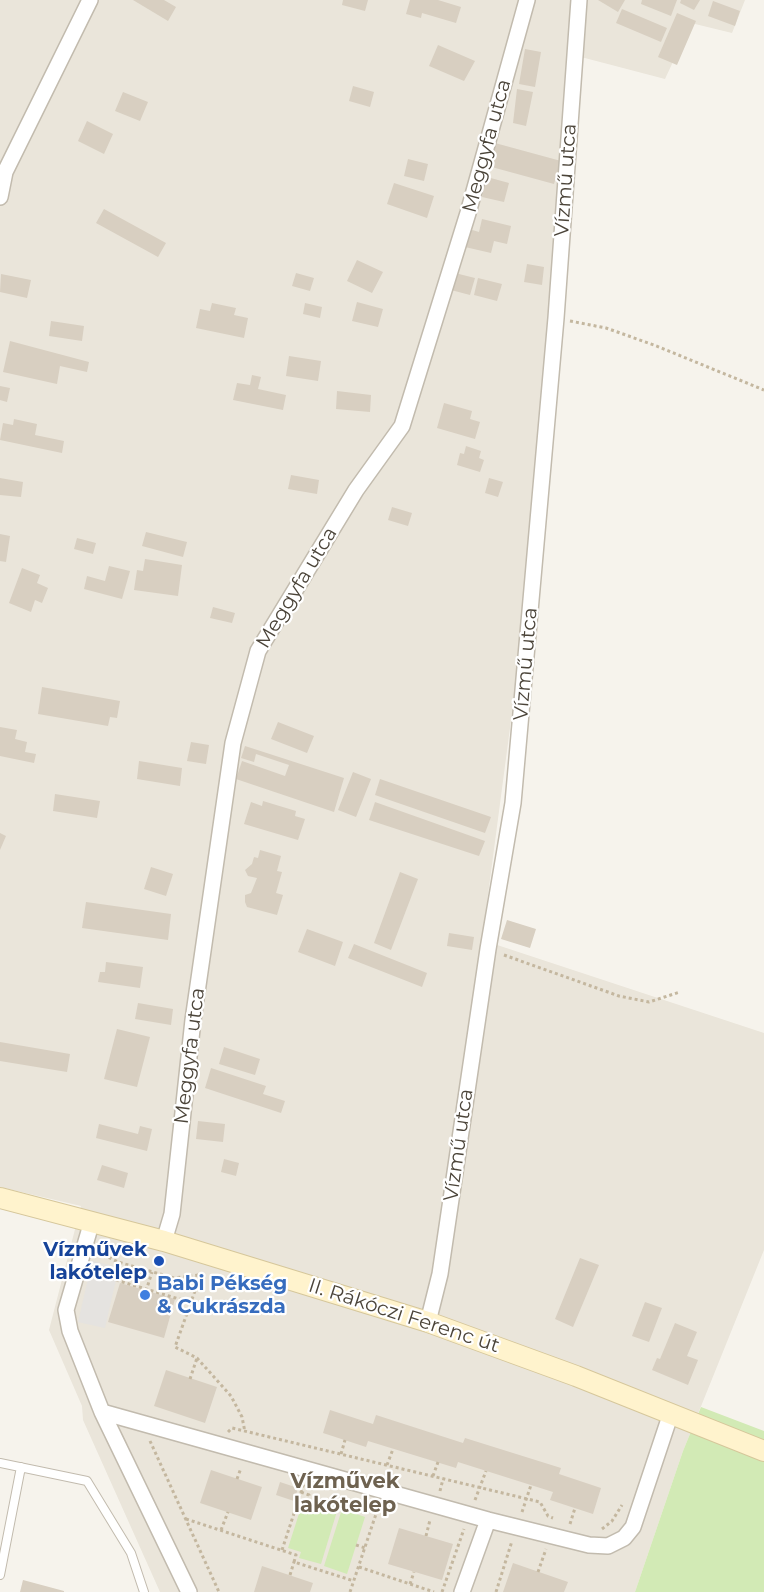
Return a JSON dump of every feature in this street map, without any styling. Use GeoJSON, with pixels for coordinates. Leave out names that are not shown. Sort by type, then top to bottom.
{"type":"FeatureCollection","features":[{"type":"Feature","properties":{"kind":"main road","name":"II. Rákóczi Ferenc út"},"geometry":{"type":"LineString","coordinates":[[0,1198],[164,1241],[428,1322],[671,1413],[764,1451]]}},
{"type":"Feature","properties":{"kind":"street"},"geometry":{"type":"LineString","coordinates":[[0,197],[5,172],[90,0]]}},
{"type":"Feature","properties":{"kind":"street","name":"Meggyfa utca"},"geometry":{"type":"LineString","coordinates":[[164,1241],[172,1214],[194,1020],[233,742],[258,651],[356,490],[402,426],[468,213],[527,0]]}},
{"type":"Feature","properties":{"kind":"street","name":"Vízmű utca"},"geometry":{"type":"LineString","coordinates":[[428,1322],[440,1274],[488,949],[513,804],[556,318],[579,0]]}},
{"type":"Feature","properties":{"kind":"street"},"geometry":{"type":"LineString","coordinates":[[92,1221],[66,1310],[70,1331],[102,1412],[189,1592]]}},
{"type":"Feature","properties":{"kind":"street"},"geometry":{"type":"LineString","coordinates":[[102,1412],[488,1520],[589,1545],[608,1546],[624,1538],[633,1527],[671,1413]]}},
{"type":"Feature","properties":{"kind":"street"},"geometry":{"type":"LineString","coordinates":[[462,1592],[488,1520]]}},
{"type":"Feature","properties":{"kind":"lane"},"geometry":{"type":"LineString","coordinates":[[0,1463],[87,1481],[131,1553],[144,1592]]}},
{"type":"Feature","properties":{"kind":"lane"},"geometry":{"type":"LineString","coordinates":[[0,1575],[21,1467]]}},
{"type":"Feature","properties":{"kind":"path"},"geometry":{"type":"LineString","coordinates":[[556,318],[606,328],[764,390]]}},
{"type":"Feature","properties":{"kind":"path"},"geometry":{"type":"LineString","coordinates":[[488,949],[619,996],[649,1002],[680,992]]}},
{"type":"Feature","properties":{"kind":"path"},"geometry":{"type":"LineString","coordinates":[[85,1246],[118,1262],[174,1278],[210,1275]]}},
{"type":"Feature","properties":{"kind":"path"},"geometry":{"type":"LineString","coordinates":[[147,1289],[152,1272]]}},
{"type":"Feature","properties":{"kind":"path"},"geometry":{"type":"LineString","coordinates":[[201,1274],[189,1302],[176,1347],[197,1358],[231,1396],[242,1417],[245,1431]]}},
{"type":"Feature","properties":{"kind":"path"},"geometry":{"type":"LineString","coordinates":[[116,1280],[189,1302]]}},
{"type":"Feature","properties":{"kind":"path"},"geometry":{"type":"LineString","coordinates":[[190,1378],[197,1358]]}},
{"type":"Feature","properties":{"kind":"path"},"geometry":{"type":"LineString","coordinates":[[142,1423],[219,1592]]}},
{"type":"Feature","properties":{"kind":"path"},"geometry":{"type":"LineString","coordinates":[[232,1428],[540,1502],[548,1516]]}},
{"type":"Feature","properties":{"kind":"path"},"geometry":{"type":"LineString","coordinates":[[340,1454],[345,1440]]}},
{"type":"Feature","properties":{"kind":"path"},"geometry":{"type":"LineString","coordinates":[[282,1550],[315,1448]]}},
{"type":"Feature","properties":{"kind":"path"},"geometry":{"type":"LineString","coordinates":[[387,1465],[393,1449]]}},
{"type":"Feature","properties":{"kind":"path"},"geometry":{"type":"LineString","coordinates":[[433,1476],[438,1462]]}},
{"type":"Feature","properties":{"kind":"path"},"geometry":{"type":"LineString","coordinates":[[442,1592],[486,1471]]}},
{"type":"Feature","properties":{"kind":"path"},"geometry":{"type":"LineString","coordinates":[[496,1592],[531,1485]]}},
{"type":"Feature","properties":{"kind":"path"},"geometry":{"type":"LineString","coordinates":[[351,1592],[384,1490]]}},
{"type":"Feature","properties":{"kind":"path"},"geometry":{"type":"LineString","coordinates":[[301,1492],[309,1495],[308,1499]]}},
{"type":"Feature","properties":{"kind":"path"},"geometry":{"type":"LineString","coordinates":[[599,1531],[612,1521],[626,1500]]}},
{"type":"Feature","properties":{"kind":"path"},"geometry":{"type":"LineString","coordinates":[[570,1524],[575,1508]]}},
{"type":"Feature","properties":{"kind":"path"},"geometry":{"type":"LineString","coordinates":[[221,1530],[228,1512]]}},
{"type":"Feature","properties":{"kind":"path"},"geometry":{"type":"LineString","coordinates":[[186,1519],[296,1555],[290,1575]]}},
{"type":"Feature","properties":{"kind":"path"},"geometry":{"type":"LineString","coordinates":[[356,1545],[365,1548]]}},
{"type":"Feature","properties":{"kind":"path"},"geometry":{"type":"LineString","coordinates":[[294,1562],[354,1581]]}},
{"type":"Feature","properties":{"kind":"path"},"geometry":{"type":"LineString","coordinates":[[359,1567],[434,1592]]}},
{"type":"Feature","properties":{"kind":"path"},"geometry":{"type":"LineString","coordinates":[[410,1584],[414,1572]]}},
{"type":"Feature","properties":{"kind":"shaded area"},"geometry":{"type":"Polygon","coordinates":[[[0,0],[745,0],[732,33],[691,23],[665,79],[581,57],[565,311],[482,940],[764,1033],[764,1250],[683,1451],[635,1592],[160,1592],[83,1420],[82,1406],[49,1330],[81,1206],[0,1187],[0,0]]]}},
{"type":"Feature","properties":{"kind":"shaded area"},"geometry":{"type":"Polygon","coordinates":[[[92,1261],[119,1267],[105,1328],[78,1322],[92,1261]]]}},
{"type":"Feature","properties":{"kind":"green space"},"geometry":{"type":"Polygon","coordinates":[[[701,1407],[764,1431],[764,1592],[635,1592],[683,1451],[701,1407]]]}},
{"type":"Feature","properties":{"kind":"green space"},"geometry":{"type":"Polygon","coordinates":[[[304,1498],[338,1508],[321,1564],[299,1558],[301,1552],[288,1548],[304,1498]]]}},
{"type":"Feature","properties":{"kind":"green space"},"geometry":{"type":"Polygon","coordinates":[[[342,1509],[365,1517],[347,1574],[324,1566],[342,1509]]]}},
{"type":"Feature","properties":{"kind":"building"},"geometry":{"type":"Polygon","coordinates":[[[133,0],[164,0],[176,7],[168,21],[133,0]]]}},
{"type":"Feature","properties":{"kind":"building"},"geometry":{"type":"Polygon","coordinates":[[[343,0],[368,0],[365,11],[342,5],[343,0]]]}},
{"type":"Feature","properties":{"kind":"building"},"geometry":{"type":"Polygon","coordinates":[[[410,0],[438,0],[461,7],[456,23],[422,13],[421,18],[406,14],[410,0]]]}},
{"type":"Feature","properties":{"kind":"building"},"geometry":{"type":"Polygon","coordinates":[[[598,0],[625,0],[618,12],[598,0]]]}},
{"type":"Feature","properties":{"kind":"building"},"geometry":{"type":"Polygon","coordinates":[[[642,0],[677,0],[671,16],[641,4],[642,0]]]}},
{"type":"Feature","properties":{"kind":"building"},"geometry":{"type":"Polygon","coordinates":[[[681,0],[700,0],[694,10],[680,3],[681,0]]]}},
{"type":"Feature","properties":{"kind":"building"},"geometry":{"type":"Polygon","coordinates":[[[713,1],[740,11],[735,26],[708,16],[713,1]]]}},
{"type":"Feature","properties":{"kind":"building"},"geometry":{"type":"Polygon","coordinates":[[[622,9],[667,28],[661,42],[616,23],[622,9]]]}},
{"type":"Feature","properties":{"kind":"building"},"geometry":{"type":"Polygon","coordinates":[[[677,13],[696,21],[677,65],[658,57],[677,13]]]}},
{"type":"Feature","properties":{"kind":"building"},"geometry":{"type":"Polygon","coordinates":[[[438,45],[475,61],[464,81],[429,66],[438,45]]]}},
{"type":"Feature","properties":{"kind":"building"},"geometry":{"type":"Polygon","coordinates":[[[525,49],[541,52],[535,87],[519,84],[525,49]]]}},
{"type":"Feature","properties":{"kind":"building"},"geometry":{"type":"Polygon","coordinates":[[[353,86],[374,92],[370,107],[349,101],[353,86]]]}},
{"type":"Feature","properties":{"kind":"building"},"geometry":{"type":"Polygon","coordinates":[[[517,89],[533,92],[526,126],[513,123],[517,89]]]}},
{"type":"Feature","properties":{"kind":"building"},"geometry":{"type":"Polygon","coordinates":[[[123,92],[148,102],[140,121],[115,111],[123,92]]]}},
{"type":"Feature","properties":{"kind":"building"},"geometry":{"type":"Polygon","coordinates":[[[87,121],[113,134],[104,154],[78,141],[87,121]]]}},
{"type":"Feature","properties":{"kind":"building"},"geometry":{"type":"Polygon","coordinates":[[[495,143],[561,161],[554,184],[488,166],[495,143]]]}},
{"type":"Feature","properties":{"kind":"building"},"geometry":{"type":"Polygon","coordinates":[[[408,159],[428,164],[424,181],[404,176],[408,159]]]}},
{"type":"Feature","properties":{"kind":"building"},"geometry":{"type":"Polygon","coordinates":[[[487,177],[509,183],[504,202],[482,197],[487,177]]]}},
{"type":"Feature","properties":{"kind":"building"},"geometry":{"type":"Polygon","coordinates":[[[394,183],[434,196],[427,218],[387,204],[394,183]]]}},
{"type":"Feature","properties":{"kind":"building"},"geometry":{"type":"Polygon","coordinates":[[[104,209],[166,243],[158,257],[96,223],[104,209]]]}},
{"type":"Feature","properties":{"kind":"building"},"geometry":{"type":"Polygon","coordinates":[[[482,219],[511,226],[507,244],[494,241],[491,253],[465,247],[469,229],[479,232],[482,219]]]}},
{"type":"Feature","properties":{"kind":"building"},"geometry":{"type":"Polygon","coordinates":[[[357,260],[383,272],[372,293],[347,281],[357,260]]]}},
{"type":"Feature","properties":{"kind":"building"},"geometry":{"type":"Polygon","coordinates":[[[527,264],[544,267],[542,285],[524,282],[527,264]]]}},
{"type":"Feature","properties":{"kind":"building"},"geometry":{"type":"Polygon","coordinates":[[[296,273],[314,278],[310,291],[292,286],[296,273]]]}},
{"type":"Feature","properties":{"kind":"building"},"geometry":{"type":"Polygon","coordinates":[[[455,273],[475,278],[470,295],[451,290],[455,273]]]}},
{"type":"Feature","properties":{"kind":"building"},"geometry":{"type":"Polygon","coordinates":[[[1,274],[31,280],[27,298],[0,292],[1,274]]]}},
{"type":"Feature","properties":{"kind":"building"},"geometry":{"type":"Polygon","coordinates":[[[478,278],[502,284],[497,301],[474,295],[478,278]]]}},
{"type":"Feature","properties":{"kind":"building"},"geometry":{"type":"Polygon","coordinates":[[[357,302],[383,309],[378,327],[352,321],[357,302]]]}},
{"type":"Feature","properties":{"kind":"building"},"geometry":{"type":"Polygon","coordinates":[[[212,303],[236,308],[234,315],[248,318],[244,338],[196,328],[200,309],[210,311],[212,303]]]}},
{"type":"Feature","properties":{"kind":"building"},"geometry":{"type":"Polygon","coordinates":[[[305,303],[322,307],[320,318],[303,314],[305,303]]]}},
{"type":"Feature","properties":{"kind":"building"},"geometry":{"type":"Polygon","coordinates":[[[51,321],[84,326],[82,341],[49,336],[51,321]]]}},
{"type":"Feature","properties":{"kind":"building"},"geometry":{"type":"Polygon","coordinates":[[[10,341],[89,362],[87,372],[60,366],[57,384],[3,372],[10,341]]]}},
{"type":"Feature","properties":{"kind":"building"},"geometry":{"type":"Polygon","coordinates":[[[289,356],[321,361],[318,381],[286,376],[289,356]]]}},
{"type":"Feature","properties":{"kind":"building"},"geometry":{"type":"Polygon","coordinates":[[[252,375],[261,377],[258,389],[286,395],[283,410],[233,400],[237,383],[250,385],[252,375]]]}},
{"type":"Feature","properties":{"kind":"building"},"geometry":{"type":"Polygon","coordinates":[[[0,386],[10,388],[7,402],[0,400],[0,386]]]}},
{"type":"Feature","properties":{"kind":"building"},"geometry":{"type":"Polygon","coordinates":[[[337,391],[371,395],[370,412],[336,409],[337,391]]]}},
{"type":"Feature","properties":{"kind":"building"},"geometry":{"type":"Polygon","coordinates":[[[444,403],[472,411],[470,419],[480,422],[475,439],[437,428],[444,403]]]}},
{"type":"Feature","properties":{"kind":"building"},"geometry":{"type":"Polygon","coordinates":[[[14,419],[37,424],[35,435],[64,441],[62,453],[0,440],[3,423],[13,425],[14,419]]]}},
{"type":"Feature","properties":{"kind":"building"},"geometry":{"type":"Polygon","coordinates":[[[466,446],[481,451],[479,458],[484,460],[480,472],[457,465],[460,453],[464,454],[466,446]]]}},
{"type":"Feature","properties":{"kind":"building"},"geometry":{"type":"Polygon","coordinates":[[[291,475],[319,480],[317,494],[288,489],[291,475]]]}},
{"type":"Feature","properties":{"kind":"building"},"geometry":{"type":"Polygon","coordinates":[[[0,478],[23,482],[21,497],[0,495],[0,478]]]}},
{"type":"Feature","properties":{"kind":"building"},"geometry":{"type":"Polygon","coordinates":[[[489,478],[503,482],[498,497],[485,493],[489,478]]]}},
{"type":"Feature","properties":{"kind":"building"},"geometry":{"type":"Polygon","coordinates":[[[392,507],[412,513],[408,526],[388,520],[392,507]]]}},
{"type":"Feature","properties":{"kind":"building"},"geometry":{"type":"Polygon","coordinates":[[[146,532],[187,542],[183,557],[142,546],[146,532]]]}},
{"type":"Feature","properties":{"kind":"building"},"geometry":{"type":"Polygon","coordinates":[[[0,534],[10,536],[6,562],[0,561],[0,534]]]}},
{"type":"Feature","properties":{"kind":"building"},"geometry":{"type":"Polygon","coordinates":[[[77,538],[96,543],[93,554],[74,549],[77,538]]]}},
{"type":"Feature","properties":{"kind":"building"},"geometry":{"type":"Polygon","coordinates":[[[145,559],[182,565],[178,596],[134,590],[137,570],[143,571],[145,559]]]}},
{"type":"Feature","properties":{"kind":"building"},"geometry":{"type":"Polygon","coordinates":[[[109,566],[130,571],[122,599],[84,589],[87,576],[105,581],[109,566]]]}},
{"type":"Feature","properties":{"kind":"building"},"geometry":{"type":"Polygon","coordinates":[[[22,568],[40,575],[37,583],[48,588],[42,603],[35,600],[31,612],[9,603],[22,568]]]}},
{"type":"Feature","properties":{"kind":"building"},"geometry":{"type":"Polygon","coordinates":[[[213,607],[235,613],[232,623],[210,618],[213,607]]]}},
{"type":"Feature","properties":{"kind":"building"},"geometry":{"type":"Polygon","coordinates":[[[42,687],[120,701],[117,718],[110,717],[108,726],[38,714],[42,687]]]}},
{"type":"Feature","properties":{"kind":"building"},"geometry":{"type":"Polygon","coordinates":[[[278,722],[314,736],[307,753],[271,739],[278,722]]]}},
{"type":"Feature","properties":{"kind":"building"},"geometry":{"type":"Polygon","coordinates":[[[0,727],[17,730],[15,739],[27,742],[25,752],[36,754],[34,763],[0,756],[0,727]]]}},
{"type":"Feature","properties":{"kind":"building"},"geometry":{"type":"Polygon","coordinates":[[[191,742],[209,745],[206,764],[187,761],[191,742]]]}},
{"type":"Feature","properties":{"kind":"building"},"geometry":{"type":"Polygon","coordinates":[[[245,746],[344,778],[334,812],[236,779],[242,761],[285,776],[289,765],[256,754],[254,762],[241,758],[245,746]]]}},
{"type":"Feature","properties":{"kind":"building"},"geometry":{"type":"Polygon","coordinates":[[[139,761],[182,768],[180,786],[137,779],[139,761]]]}},
{"type":"Feature","properties":{"kind":"building"},"geometry":{"type":"Polygon","coordinates":[[[353,772],[371,779],[356,817],[338,810],[353,772]]]}},
{"type":"Feature","properties":{"kind":"building"},"geometry":{"type":"Polygon","coordinates":[[[380,779],[491,817],[485,833],[375,795],[380,779]]]}},
{"type":"Feature","properties":{"kind":"building"},"geometry":{"type":"Polygon","coordinates":[[[55,794],[100,801],[97,818],[53,811],[55,794]]]}},
{"type":"Feature","properties":{"kind":"building"},"geometry":{"type":"Polygon","coordinates":[[[263,801],[296,811],[295,816],[305,819],[298,840],[244,824],[251,802],[262,806],[263,801]]]}},
{"type":"Feature","properties":{"kind":"building"},"geometry":{"type":"Polygon","coordinates":[[[375,802],[485,841],[479,856],[369,820],[375,802]]]}},
{"type":"Feature","properties":{"kind":"building"},"geometry":{"type":"Polygon","coordinates":[[[0,833],[6,836],[0,850],[0,833]]]}},
{"type":"Feature","properties":{"kind":"building"},"geometry":{"type":"Polygon","coordinates":[[[260,850],[281,856],[277,871],[282,872],[276,893],[283,895],[277,915],[247,907],[245,902],[245,895],[251,893],[257,878],[248,876],[245,870],[252,864],[254,857],[258,858],[260,850]]]}},
{"type":"Feature","properties":{"kind":"building"},"geometry":{"type":"Polygon","coordinates":[[[151,867],[173,874],[166,896],[144,889],[151,867]]]}},
{"type":"Feature","properties":{"kind":"building"},"geometry":{"type":"Polygon","coordinates":[[[400,872],[418,879],[391,950],[374,943],[400,872]]]}},
{"type":"Feature","properties":{"kind":"building"},"geometry":{"type":"Polygon","coordinates":[[[86,902],[171,914],[168,940],[82,928],[86,902]]]}},
{"type":"Feature","properties":{"kind":"building"},"geometry":{"type":"Polygon","coordinates":[[[507,920],[536,929],[530,948],[501,939],[507,920]]]}},
{"type":"Feature","properties":{"kind":"building"},"geometry":{"type":"Polygon","coordinates":[[[307,929],[343,942],[335,966],[298,952],[307,929]]]}},
{"type":"Feature","properties":{"kind":"building"},"geometry":{"type":"Polygon","coordinates":[[[449,933],[474,937],[472,950],[447,946],[449,933]]]}},
{"type":"Feature","properties":{"kind":"building"},"geometry":{"type":"Polygon","coordinates":[[[354,944],[427,973],[422,987],[348,958],[354,944]]]}},
{"type":"Feature","properties":{"kind":"building"},"geometry":{"type":"Polygon","coordinates":[[[106,962],[143,967],[140,988],[98,982],[100,972],[105,972],[106,962]]]}},
{"type":"Feature","properties":{"kind":"building"},"geometry":{"type":"Polygon","coordinates":[[[138,1003],[173,1009],[171,1025],[135,1019],[138,1003]]]}},
{"type":"Feature","properties":{"kind":"building"},"geometry":{"type":"Polygon","coordinates":[[[117,1029],[150,1037],[137,1087],[104,1079],[117,1029]]]}},
{"type":"Feature","properties":{"kind":"building"},"geometry":{"type":"Polygon","coordinates":[[[0,1042],[70,1054],[67,1072],[0,1061],[0,1042]]]}},
{"type":"Feature","properties":{"kind":"building"},"geometry":{"type":"Polygon","coordinates":[[[224,1047],[260,1059],[255,1075],[219,1064],[224,1047]]]}},
{"type":"Feature","properties":{"kind":"building"},"geometry":{"type":"Polygon","coordinates":[[[211,1068],[266,1086],[263,1094],[285,1101],[281,1113],[205,1088],[211,1068]]]}},
{"type":"Feature","properties":{"kind":"building"},"geometry":{"type":"Polygon","coordinates":[[[198,1121],[225,1124],[223,1142],[196,1139],[198,1121]]]}},
{"type":"Feature","properties":{"kind":"building"},"geometry":{"type":"Polygon","coordinates":[[[99,1124],[138,1134],[140,1126],[152,1129],[147,1151],[96,1138],[99,1124]]]}},
{"type":"Feature","properties":{"kind":"building"},"geometry":{"type":"Polygon","coordinates":[[[224,1159],[239,1163],[236,1176],[221,1172],[224,1159]]]}},
{"type":"Feature","properties":{"kind":"building"},"geometry":{"type":"Polygon","coordinates":[[[102,1165],[128,1173],[124,1188],[97,1180],[102,1165]]]}},
{"type":"Feature","properties":{"kind":"building"},"geometry":{"type":"Polygon","coordinates":[[[580,1258],[599,1265],[573,1327],[555,1319],[580,1258]]]}},
{"type":"Feature","properties":{"kind":"building"},"geometry":{"type":"Polygon","coordinates":[[[120,1283],[175,1299],[164,1338],[108,1322],[120,1283]]]}},
{"type":"Feature","properties":{"kind":"building"},"geometry":{"type":"Polygon","coordinates":[[[645,1302],[662,1308],[649,1342],[632,1336],[645,1302]]]}},
{"type":"Feature","properties":{"kind":"building"},"geometry":{"type":"Polygon","coordinates":[[[675,1323],[697,1332],[687,1356],[698,1360],[688,1385],[652,1370],[657,1358],[660,1359],[675,1323]]]}},
{"type":"Feature","properties":{"kind":"building"},"geometry":{"type":"Polygon","coordinates":[[[166,1370],[217,1387],[205,1423],[154,1406],[166,1370]]]}},
{"type":"Feature","properties":{"kind":"building"},"geometry":{"type":"Polygon","coordinates":[[[330,1410],[373,1424],[376,1415],[463,1443],[465,1438],[561,1468],[559,1474],[601,1488],[593,1514],[550,1500],[553,1492],[458,1462],[456,1468],[368,1441],[366,1447],[323,1433],[330,1410]]]}},
{"type":"Feature","properties":{"kind":"building"},"geometry":{"type":"Polygon","coordinates":[[[211,1470],[262,1487],[251,1520],[200,1503],[211,1470]]]}},
{"type":"Feature","properties":{"kind":"building"},"geometry":{"type":"Polygon","coordinates":[[[280,1482],[298,1488],[294,1501],[276,1495],[280,1482]]]}},
{"type":"Feature","properties":{"kind":"building"},"geometry":{"type":"Polygon","coordinates":[[[399,1528],[453,1544],[442,1580],[388,1564],[399,1528]]]}},
{"type":"Feature","properties":{"kind":"building"},"geometry":{"type":"Polygon","coordinates":[[[513,1563],[568,1582],[564,1592],[503,1592],[513,1563]]]}},
{"type":"Feature","properties":{"kind":"building"},"geometry":{"type":"Polygon","coordinates":[[[262,1566],[313,1583],[310,1592],[254,1592],[262,1566]]]}},
{"type":"Feature","properties":{"kind":"building"},"geometry":{"type":"Polygon","coordinates":[[[23,1580],[64,1591],[64,1592],[20,1592],[23,1580]]]}},
{"type":"Feature","properties":{"kind":"place","name":"Vízművek lakótelep"},"geometry":{"type":"Point","coordinates":[159,1261]}},
{"type":"Feature","properties":{"kind":"place","name":"Babi Pékség & Cukrászda"},"geometry":{"type":"Point","coordinates":[145,1295]}},
{"type":"Feature","properties":{"kind":"district","name":"Vízművek lakótelep"},"geometry":{"type":"Point","coordinates":[345,1494]}}]}
